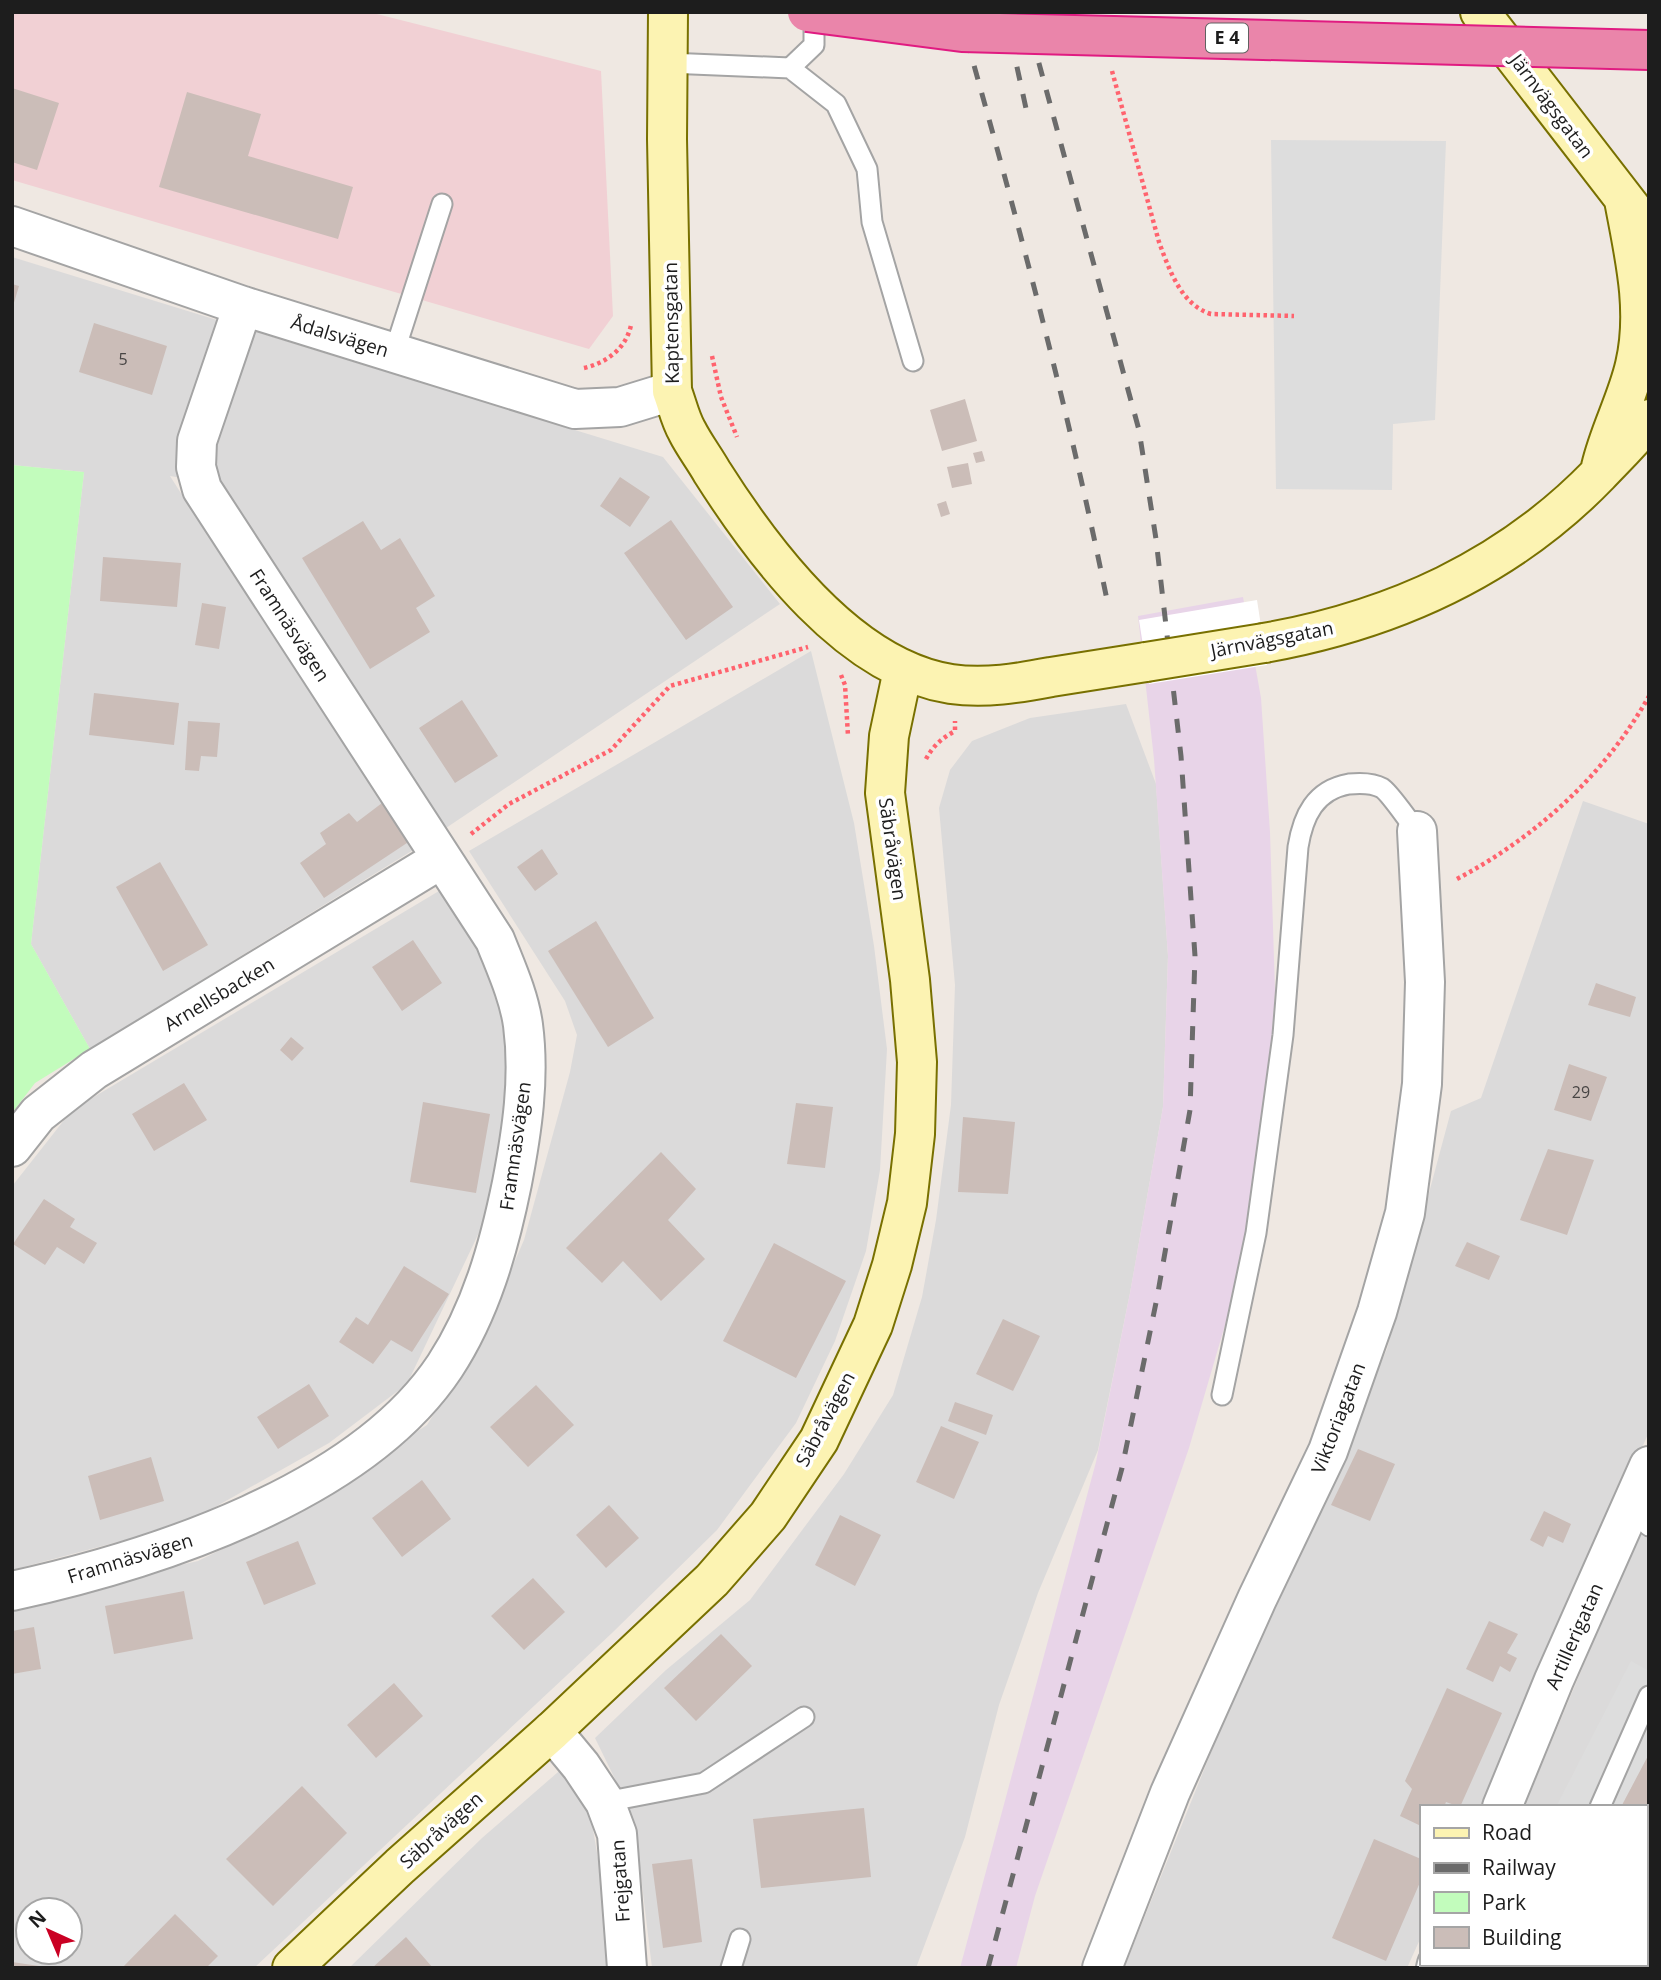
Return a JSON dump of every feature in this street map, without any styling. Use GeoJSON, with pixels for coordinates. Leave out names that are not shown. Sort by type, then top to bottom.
{"type":"FeatureCollection","features":[{"type":"Feature","properties":{"kind":"highway","name":"E 4"},"geometry":{"type":"LineString","coordinates":[[807,12],[962,32],[1649,50]]}},
{"type":"Feature","properties":{"kind":"main road","name":"Kaptensgatan"},"geometry":{"type":"LineString","coordinates":[[668,12],[667,139],[672,391],[686,430],[733,505],[787,575],[847,632],[874,653],[903,670]]}},
{"type":"Feature","properties":{"kind":"main road","name":"Järnvägsgatan"},"geometry":{"type":"LineString","coordinates":[[1480,12],[1636,214],[1635,257],[1640,336],[1634,367],[1606,445],[1600,472]]}},
{"type":"Feature","properties":{"kind":"main road","name":"Järnvägsgatan"},"geometry":{"type":"LineString","coordinates":[[903,670],[930,680],[953,684],[979,686],[1013,683],[1264,643],[1341,626],[1402,606],[1495,559],[1546,523],[1577,497],[1649,419]]}},
{"type":"Feature","properties":{"kind":"main road","name":"Säbråvägen"},"geometry":{"type":"LineString","coordinates":[[292,1968],[410,1857],[552,1731],[712,1580],[768,1516],[819,1440],[873,1325],[881,1301],[907,1203],[915,1134],[917,1062],[908,967],[885,793],[889,736],[903,670]]}},
{"type":"Feature","properties":{"kind":"street","name":"Ådalsvägen"},"geometry":{"type":"LineString","coordinates":[[12,226],[243,306],[575,409],[620,407],[672,391]]}},
{"type":"Feature","properties":{"kind":"street","name":"Framnäsvägen"},"geometry":{"type":"LineString","coordinates":[[12,1591],[123,1564],[190,1540],[259,1510],[331,1471],[379,1438],[412,1407],[445,1366],[482,1296],[504,1220],[519,1145],[526,1070],[523,1023],[512,979],[495,940],[202,489],[196,467],[197,441],[243,306]]}},
{"type":"Feature","properties":{"kind":"street","name":"Viktoriagatan"},"geometry":{"type":"LineString","coordinates":[[1102,1968],[1170,1793],[1256,1599],[1328,1451],[1377,1312],[1405,1213],[1422,1084],[1425,982],[1417,831]]}},
{"type":"Feature","properties":{"kind":"street","name":"Arnellsbacken"},"geometry":{"type":"LineString","coordinates":[[12,1147],[38,1114],[94,1070],[441,859]]}},
{"type":"Feature","properties":{"kind":"street","name":"Artillerigatan"},"geometry":{"type":"LineString","coordinates":[[1503,1805],[1554,1680],[1639,1517],[1649,1466]]}},
{"type":"Feature","properties":{"kind":"street","name":"Frejgatan"},"geometry":{"type":"LineString","coordinates":[[552,1731],[581,1766],[605,1802],[618,1834],[627,1968]]}},
{"type":"Feature","properties":{"kind":"lane"},"geometry":{"type":"LineString","coordinates":[[790,68],[814,45],[814,12]]}},
{"type":"Feature","properties":{"kind":"lane"},"geometry":{"type":"LineString","coordinates":[[668,63],[790,68],[836,104],[866,169],[872,222],[913,361]]}},
{"type":"Feature","properties":{"kind":"lane"},"geometry":{"type":"LineString","coordinates":[[394,353],[442,204]]}},
{"type":"Feature","properties":{"kind":"lane"},"geometry":{"type":"LineString","coordinates":[[1222,1395],[1256,1233],[1283,1035],[1301,826],[1310,808],[1320,797],[1337,786],[1360,783],[1382,788],[1417,831]]}},
{"type":"Feature","properties":{"kind":"lane"},"geometry":{"type":"LineString","coordinates":[[1601,1805],[1649,1696]]}},
{"type":"Feature","properties":{"kind":"lane"},"geometry":{"type":"LineString","coordinates":[[605,1802],[704,1783],[804,1717]]}},
{"type":"Feature","properties":{"kind":"lane"},"geometry":{"type":"LineString","coordinates":[[731,1968],[740,1939]]}},
{"type":"Feature","properties":{"kind":"path"},"geometry":{"type":"LineString","coordinates":[[1111,66],[1158,242],[1185,297],[1199,310],[1211,314],[1294,316]]}},
{"type":"Feature","properties":{"kind":"path"},"geometry":{"type":"LineString","coordinates":[[571,368],[598,365],[615,354],[629,333],[632,320]]}},
{"type":"Feature","properties":{"kind":"path"},"geometry":{"type":"LineString","coordinates":[[712,356],[721,397],[742,449]]}},
{"type":"Feature","properties":{"kind":"path"},"geometry":{"type":"LineString","coordinates":[[441,859],[509,804],[611,750],[670,686],[818,644]]}},
{"type":"Feature","properties":{"kind":"path"},"geometry":{"type":"LineString","coordinates":[[925,760],[942,738],[955,731],[953,684]]}},
{"type":"Feature","properties":{"kind":"path"},"geometry":{"type":"LineString","coordinates":[[1421,898],[1481,866],[1534,829],[1563,804],[1591,777],[1616,747],[1649,696]]}},
{"type":"Feature","properties":{"kind":"shaded area"},"geometry":{"type":"Polygon","coordinates":[[[12,12],[369,12],[601,71],[613,316],[589,349],[12,180],[12,12]]]}},
{"type":"Feature","properties":{"kind":"shaded area"},"geometry":{"type":"Polygon","coordinates":[[[1271,140],[1446,141],[1435,420],[1393,424],[1392,490],[1276,489],[1271,140]]]}},
{"type":"Feature","properties":{"kind":"shaded area"},"geometry":{"type":"Polygon","coordinates":[[[12,257],[663,457],[780,604],[443,830],[211,483],[170,476],[233,575],[423,844],[90,1049],[31,944],[84,472],[12,465],[12,257]]]}},
{"type":"Feature","properties":{"kind":"shaded area"},"geometry":{"type":"Polygon","coordinates":[[[1243,597],[1261,698],[1270,832],[1275,991],[1268,1091],[1244,1260],[1189,1448],[1035,1896],[1016,1968],[960,1968],[1096,1462],[1163,1107],[1168,956],[1154,759],[1138,616],[1243,597]]]}},
{"type":"Feature","properties":{"kind":"shaded area"},"geometry":{"type":"Polygon","coordinates":[[[811,651],[854,823],[887,1049],[880,1170],[866,1251],[835,1341],[796,1423],[717,1530],[612,1633],[254,1968],[12,1968],[12,1603],[198,1561],[271,1525],[427,1425],[484,1332],[524,1240],[570,1072],[577,1035],[565,1001],[469,851],[811,651]]]}},
{"type":"Feature","properties":{"kind":"shaded area"},"geometry":{"type":"Polygon","coordinates":[[[1126,704],[1156,784],[1168,956],[1163,1107],[1130,1293],[1098,1450],[1038,1593],[999,1705],[965,1837],[916,1968],[652,1968],[636,1835],[616,1781],[595,1738],[666,1670],[750,1600],[844,1474],[893,1395],[922,1297],[936,1220],[951,1105],[955,985],[939,808],[950,770],[972,741],[1030,718],[1126,704]]]}},
{"type":"Feature","properties":{"kind":"shaded area"},"geometry":{"type":"Polygon","coordinates":[[[1583,801],[1649,824],[1649,1432],[1481,1805],[1420,1805],[1420,1939],[1407,1968],[1124,1968],[1231,1703],[1387,1349],[1451,1111],[1481,1098],[1583,801]]]}},
{"type":"Feature","properties":{"kind":"shaded area"},"geometry":{"type":"Polygon","coordinates":[[[444,888],[493,968],[512,1037],[507,1119],[485,1220],[407,1384],[329,1443],[185,1524],[12,1570],[13,1185],[72,1110],[444,888]]]}},
{"type":"Feature","properties":{"kind":"shaded area"},"geometry":{"type":"Polygon","coordinates":[[[1649,1509],[1649,1968],[1456,1968],[1647,1966],[1647,1805],[1525,1805],[1649,1509]]]}},
{"type":"Feature","properties":{"kind":"shaded area"},"geometry":{"type":"Polygon","coordinates":[[[1631,1661],[1649,1671],[1649,1754],[1622,1805],[1557,1805],[1631,1661]]]}},
{"type":"Feature","properties":{"kind":"shaded area"},"geometry":{"type":"Polygon","coordinates":[[[565,1766],[590,1812],[614,1968],[349,1968],[482,1838],[565,1766]]]}},
{"type":"Feature","properties":{"kind":"green space"},"geometry":{"type":"Polygon","coordinates":[[[12,465],[84,472],[31,944],[90,1049],[35,1083],[12,1113],[12,465]]]}},
{"type":"Feature","properties":{"kind":"pier"},"geometry":{"type":"Polygon","coordinates":[[[1257,600],[1267,665],[1149,684],[1139,620],[1257,600]]]}},
{"type":"Feature","properties":{"kind":"building"},"geometry":{"type":"Polygon","coordinates":[[[12,88],[59,103],[37,170],[12,162],[12,88]]]}},
{"type":"Feature","properties":{"kind":"building"},"geometry":{"type":"Polygon","coordinates":[[[187,92],[261,114],[248,156],[353,187],[338,239],[159,187],[187,92]]]}},
{"type":"Feature","properties":{"kind":"building"},"geometry":{"type":"Polygon","coordinates":[[[12,284],[19,286],[13,306],[12,306],[12,284]]]}},
{"type":"Feature","properties":{"kind":"building"},"geometry":{"type":"Polygon","coordinates":[[[94,323],[167,346],[152,395],[79,372],[94,323]]]}},
{"type":"Feature","properties":{"kind":"building"},"geometry":{"type":"Polygon","coordinates":[[[965,399],[977,441],[942,451],[930,410],[965,399]]]}},
{"type":"Feature","properties":{"kind":"building"},"geometry":{"type":"Polygon","coordinates":[[[982,451],[985,461],[976,463],[973,453],[982,451]]]}},
{"type":"Feature","properties":{"kind":"building"},"geometry":{"type":"Polygon","coordinates":[[[968,463],[972,484],[952,488],[947,467],[968,463]]]}},
{"type":"Feature","properties":{"kind":"building"},"geometry":{"type":"Polygon","coordinates":[[[620,477],[650,497],[630,527],[600,506],[620,477]]]}},
{"type":"Feature","properties":{"kind":"building"},"geometry":{"type":"Polygon","coordinates":[[[946,501],[950,514],[941,517],[937,504],[946,501]]]}},
{"type":"Feature","properties":{"kind":"building"},"geometry":{"type":"Polygon","coordinates":[[[671,520],[733,607],[686,640],[624,553],[671,520]]]}},
{"type":"Feature","properties":{"kind":"building"},"geometry":{"type":"Polygon","coordinates":[[[363,521],[381,550],[400,538],[435,596],[416,608],[430,632],[370,669],[302,558],[363,521]]]}},
{"type":"Feature","properties":{"kind":"building"},"geometry":{"type":"Polygon","coordinates":[[[103,557],[181,563],[177,607],[100,601],[103,557]]]}},
{"type":"Feature","properties":{"kind":"building"},"geometry":{"type":"Polygon","coordinates":[[[202,603],[226,607],[219,649],[195,645],[202,603]]]}},
{"type":"Feature","properties":{"kind":"building"},"geometry":{"type":"Polygon","coordinates":[[[94,693],[179,703],[174,745],[89,735],[94,693]]]}},
{"type":"Feature","properties":{"kind":"building"},"geometry":{"type":"Polygon","coordinates":[[[462,700],[498,756],[455,783],[419,728],[462,700]]]}},
{"type":"Feature","properties":{"kind":"building"},"geometry":{"type":"Polygon","coordinates":[[[188,721],[220,723],[217,757],[201,756],[199,771],[185,770],[188,721]]]}},
{"type":"Feature","properties":{"kind":"building"},"geometry":{"type":"Polygon","coordinates":[[[386,800],[413,839],[324,898],[300,863],[326,844],[320,833],[349,813],[357,822],[386,800]]]}},
{"type":"Feature","properties":{"kind":"building"},"geometry":{"type":"Polygon","coordinates":[[[542,849],[558,874],[535,891],[517,867],[542,849]]]}},
{"type":"Feature","properties":{"kind":"building"},"geometry":{"type":"Polygon","coordinates":[[[160,862],[208,945],[163,971],[116,887],[160,862]]]}},
{"type":"Feature","properties":{"kind":"building"},"geometry":{"type":"Polygon","coordinates":[[[596,921],[654,1018],[608,1047],[548,951],[596,921]]]}},
{"type":"Feature","properties":{"kind":"building"},"geometry":{"type":"Polygon","coordinates":[[[413,940],[442,983],[402,1011],[372,967],[413,940]]]}},
{"type":"Feature","properties":{"kind":"building"},"geometry":{"type":"Polygon","coordinates":[[[1596,983],[1636,997],[1630,1017],[1588,1005],[1596,983]]]}},
{"type":"Feature","properties":{"kind":"building"},"geometry":{"type":"Polygon","coordinates":[[[291,1037],[304,1048],[292,1061],[280,1050],[291,1037]]]}},
{"type":"Feature","properties":{"kind":"building"},"geometry":{"type":"Polygon","coordinates":[[[1569,1064],[1607,1077],[1591,1121],[1554,1110],[1569,1064]]]}},
{"type":"Feature","properties":{"kind":"building"},"geometry":{"type":"Polygon","coordinates":[[[184,1083],[207,1120],[154,1151],[132,1114],[184,1083]]]}},
{"type":"Feature","properties":{"kind":"building"},"geometry":{"type":"Polygon","coordinates":[[[423,1102],[490,1114],[476,1193],[410,1182],[423,1102]]]}},
{"type":"Feature","properties":{"kind":"building"},"geometry":{"type":"Polygon","coordinates":[[[796,1103],[833,1107],[825,1168],[787,1164],[796,1103]]]}},
{"type":"Feature","properties":{"kind":"building"},"geometry":{"type":"Polygon","coordinates":[[[963,1117],[1015,1122],[1008,1194],[958,1192],[963,1117]]]}},
{"type":"Feature","properties":{"kind":"building"},"geometry":{"type":"Polygon","coordinates":[[[1548,1149],[1594,1160],[1567,1235],[1520,1220],[1548,1149]]]}},
{"type":"Feature","properties":{"kind":"building"},"geometry":{"type":"Polygon","coordinates":[[[661,1152],[696,1189],[668,1220],[705,1259],[661,1301],[623,1261],[602,1283],[566,1248],[661,1152]]]}},
{"type":"Feature","properties":{"kind":"building"},"geometry":{"type":"Polygon","coordinates":[[[44,1199],[75,1219],[70,1227],[97,1243],[84,1264],[57,1247],[45,1265],[13,1244],[44,1199]]]}},
{"type":"Feature","properties":{"kind":"building"},"geometry":{"type":"Polygon","coordinates":[[[1467,1242],[1500,1256],[1489,1280],[1455,1266],[1467,1242]]]}},
{"type":"Feature","properties":{"kind":"building"},"geometry":{"type":"Polygon","coordinates":[[[774,1243],[846,1281],[796,1378],[723,1341],[774,1243]]]}},
{"type":"Feature","properties":{"kind":"building"},"geometry":{"type":"Polygon","coordinates":[[[404,1266],[449,1294],[412,1352],[391,1340],[373,1364],[339,1342],[356,1317],[368,1325],[404,1266]]]}},
{"type":"Feature","properties":{"kind":"building"},"geometry":{"type":"Polygon","coordinates":[[[1003,1319],[1040,1336],[1013,1391],[976,1374],[1003,1319]]]}},
{"type":"Feature","properties":{"kind":"building"},"geometry":{"type":"Polygon","coordinates":[[[309,1384],[329,1416],[278,1449],[257,1417],[309,1384]]]}},
{"type":"Feature","properties":{"kind":"building"},"geometry":{"type":"Polygon","coordinates":[[[536,1385],[574,1425],[528,1467],[490,1427],[536,1385]]]}},
{"type":"Feature","properties":{"kind":"building"},"geometry":{"type":"Polygon","coordinates":[[[955,1402],[993,1415],[986,1435],[948,1421],[955,1402]]]}},
{"type":"Feature","properties":{"kind":"building"},"geometry":{"type":"Polygon","coordinates":[[[941,1426],[979,1442],[954,1499],[916,1482],[941,1426]]]}},
{"type":"Feature","properties":{"kind":"building"},"geometry":{"type":"Polygon","coordinates":[[[1358,1449],[1395,1464],[1370,1521],[1331,1505],[1358,1449]]]}},
{"type":"Feature","properties":{"kind":"building"},"geometry":{"type":"Polygon","coordinates":[[[151,1457],[164,1501],[100,1520],[88,1476],[151,1457]]]}},
{"type":"Feature","properties":{"kind":"building"},"geometry":{"type":"Polygon","coordinates":[[[422,1480],[451,1519],[402,1557],[372,1518],[422,1480]]]}},
{"type":"Feature","properties":{"kind":"building"},"geometry":{"type":"Polygon","coordinates":[[[609,1505],[639,1538],[606,1568],[576,1535],[609,1505]]]}},
{"type":"Feature","properties":{"kind":"building"},"geometry":{"type":"Polygon","coordinates":[[[1544,1511],[1571,1524],[1563,1543],[1548,1536],[1543,1547],[1530,1540],[1544,1511]]]}},
{"type":"Feature","properties":{"kind":"building"},"geometry":{"type":"Polygon","coordinates":[[[840,1515],[881,1535],[855,1586],[815,1565],[840,1515]]]}},
{"type":"Feature","properties":{"kind":"building"},"geometry":{"type":"Polygon","coordinates":[[[298,1541],[316,1584],[264,1605],[246,1562],[298,1541]]]}},
{"type":"Feature","properties":{"kind":"building"},"geometry":{"type":"Polygon","coordinates":[[[533,1578],[565,1612],[524,1650],[491,1616],[533,1578]]]}},
{"type":"Feature","properties":{"kind":"building"},"geometry":{"type":"Polygon","coordinates":[[[184,1591],[193,1639],[114,1654],[105,1606],[184,1591]]]}},
{"type":"Feature","properties":{"kind":"building"},"geometry":{"type":"Polygon","coordinates":[[[1489,1621],[1518,1634],[1507,1653],[1517,1658],[1510,1672],[1500,1666],[1493,1682],[1466,1669],[1489,1621]]]}},
{"type":"Feature","properties":{"kind":"building"},"geometry":{"type":"Polygon","coordinates":[[[34,1627],[41,1669],[12,1674],[12,1631],[34,1627]]]}},
{"type":"Feature","properties":{"kind":"building"},"geometry":{"type":"Polygon","coordinates":[[[721,1634],[752,1666],[696,1721],[664,1688],[721,1634]]]}},
{"type":"Feature","properties":{"kind":"building"},"geometry":{"type":"Polygon","coordinates":[[[394,1683],[423,1716],[376,1758],[347,1725],[394,1683]]]}},
{"type":"Feature","properties":{"kind":"building"},"geometry":{"type":"Polygon","coordinates":[[[1447,1688],[1502,1713],[1461,1805],[1446,1802],[1445,1805],[1420,1805],[1420,1826],[1400,1816],[1412,1789],[1405,1781],[1447,1688]]]}},
{"type":"Feature","properties":{"kind":"building"},"geometry":{"type":"Polygon","coordinates":[[[1649,1754],[1647,1826],[1647,1805],[1622,1805],[1649,1754]]]}},
{"type":"Feature","properties":{"kind":"building"},"geometry":{"type":"Polygon","coordinates":[[[302,1786],[347,1833],[273,1906],[226,1859],[302,1786]]]}},
{"type":"Feature","properties":{"kind":"building"},"geometry":{"type":"Polygon","coordinates":[[[864,1808],[871,1877],[761,1888],[753,1819],[864,1808]]]}},
{"type":"Feature","properties":{"kind":"building"},"geometry":{"type":"Polygon","coordinates":[[[1374,1839],[1420,1859],[1420,1882],[1386,1961],[1332,1938],[1374,1839]]]}},
{"type":"Feature","properties":{"kind":"building"},"geometry":{"type":"Polygon","coordinates":[[[692,1859],[702,1942],[663,1948],[652,1864],[692,1859]]]}},
{"type":"Feature","properties":{"kind":"building"},"geometry":{"type":"Polygon","coordinates":[[[175,1914],[218,1956],[206,1968],[122,1968],[175,1914]]]}},
{"type":"Feature","properties":{"kind":"building"},"geometry":{"type":"Polygon","coordinates":[[[406,1937],[433,1968],[372,1968],[406,1937]]]}},
{"type":"Feature","properties":{"kind":"building"},"geometry":{"type":"Polygon","coordinates":[[[12,1962],[14,1966],[39,1966],[39,1968],[12,1968],[12,1962]]]}},
{"type":"Feature","properties":{"kind":"railway"},"geometry":{"type":"LineString","coordinates":[[959,12],[1039,305],[1107,600]]}},
{"type":"Feature","properties":{"kind":"railway"},"geometry":{"type":"LineString","coordinates":[[1005,12],[1027,113]]}},
{"type":"Feature","properties":{"kind":"railway"},"geometry":{"type":"LineString","coordinates":[[988,1968],[1122,1468],[1157,1298],[1190,1110],[1195,956],[1181,756],[1156,539],[1139,430],[1025,12]]}}]}
